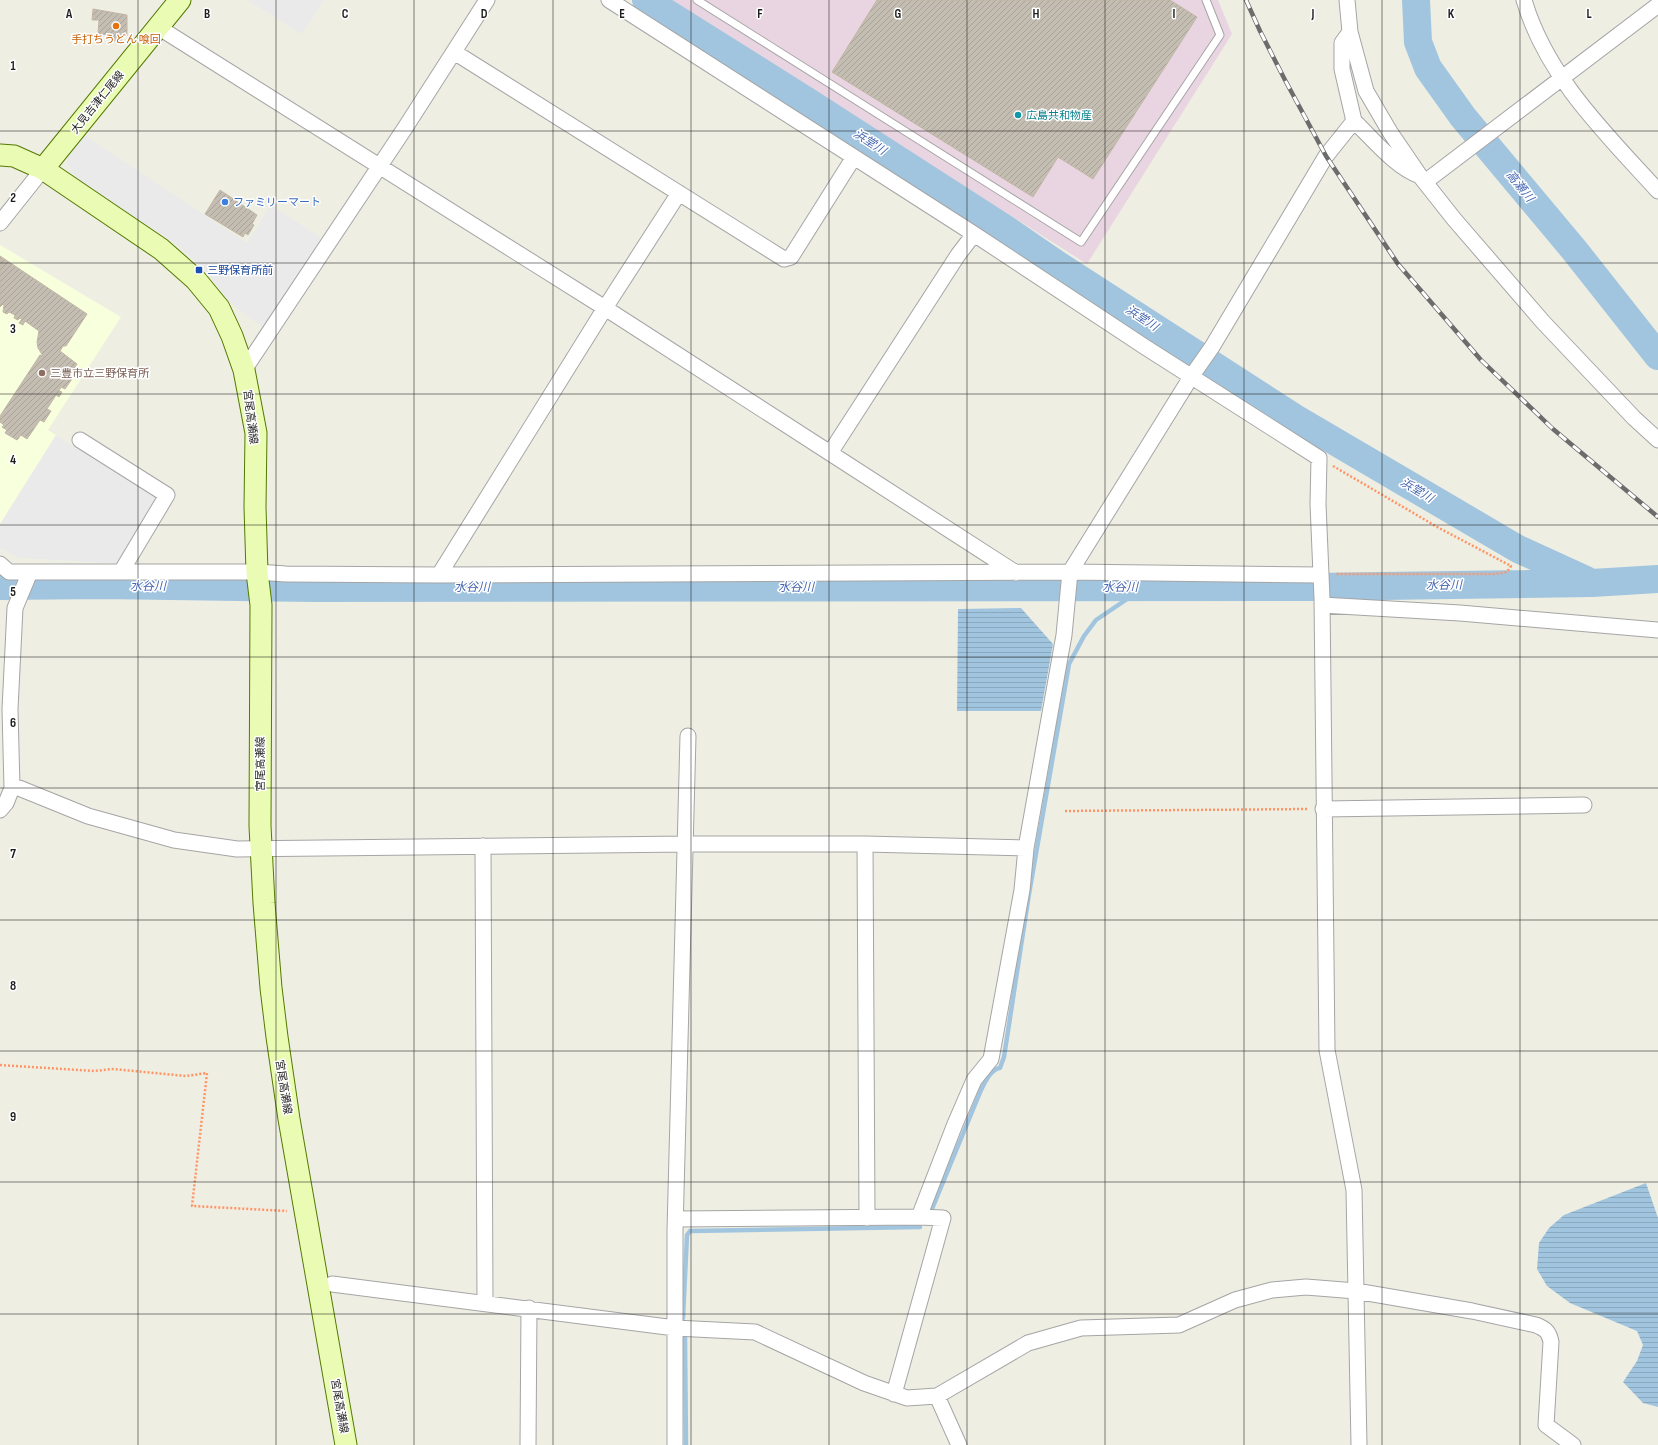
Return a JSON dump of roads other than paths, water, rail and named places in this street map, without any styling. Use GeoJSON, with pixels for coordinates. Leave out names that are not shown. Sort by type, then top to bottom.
{"type":"FeatureCollection","features":[{"type":"Feature","properties":{"kind":"main road","name":"大見吉津仁尾線"},"geometry":{"type":"LineString","coordinates":[[43,169],[180,0]]}},
{"type":"Feature","properties":{"kind":"main road"},"geometry":{"type":"LineString","coordinates":[[0,155],[14,156],[43,169]]}},
{"type":"Feature","properties":{"kind":"main road","name":"宮尾高瀬線"},"geometry":{"type":"LineString","coordinates":[[43,169],[161,249],[196,280],[219,308],[232,336],[244,370],[256,433],[255,507],[257,573],[261,605],[260,826],[265,911],[277,1037],[305,1212],[346,1445]]}},
{"type":"Feature","properties":{"kind":"street"},"geometry":{"type":"LineString","coordinates":[[244,370],[379,167],[487,0]]}},
{"type":"Feature","properties":{"kind":"street"},"geometry":{"type":"LineString","coordinates":[[609,0],[1194,373],[1318,458],[1322,602],[1323,809],[1327,1050],[1354,1190],[1359,1445]]}},
{"type":"Feature","properties":{"kind":"street"},"geometry":{"type":"LineString","coordinates":[[1347,0],[1350,32],[1366,91],[1390,132],[1426,178],[1454,219],[1548,327],[1634,418],[1658,440]]}},
{"type":"Feature","properties":{"kind":"street"},"geometry":{"type":"LineString","coordinates":[[1524,0],[1543,50],[1561,78],[1590,115],[1658,191]]}},
{"type":"Feature","properties":{"kind":"street"},"geometry":{"type":"LineString","coordinates":[[1426,178],[1658,5]]}},
{"type":"Feature","properties":{"kind":"street"},"geometry":{"type":"LineString","coordinates":[[158,27],[605,308],[1016,573]]}},
{"type":"Feature","properties":{"kind":"street"},"geometry":{"type":"LineString","coordinates":[[1350,32],[1342,43],[1342,69],[1354,121],[1408,172],[1426,178]]}},
{"type":"Feature","properties":{"kind":"street"},"geometry":{"type":"LineString","coordinates":[[454,52],[784,259],[791,257],[854,157]]}},
{"type":"Feature","properties":{"kind":"street"},"geometry":{"type":"LineString","coordinates":[[919,1217],[955,1124],[974,1080],[991,1059],[1022,890],[1026,848],[1064,636],[1070,576],[1194,373],[1212,347],[1326,156],[1354,121]]}},
{"type":"Feature","properties":{"kind":"street"},"geometry":{"type":"LineString","coordinates":[[0,223],[43,169]]}},
{"type":"Feature","properties":{"kind":"street"},"geometry":{"type":"LineString","coordinates":[[439,575],[605,308],[679,193]]}},
{"type":"Feature","properties":{"kind":"street"},"geometry":{"type":"LineString","coordinates":[[830,453],[958,255],[974,234]]}},
{"type":"Feature","properties":{"kind":"street"},"geometry":{"type":"LineString","coordinates":[[80,440],[167,495],[121,572]]}},
{"type":"Feature","properties":{"kind":"street"},"geometry":{"type":"LineString","coordinates":[[0,564],[9,572],[439,575],[1016,573],[1070,576],[1321,577]]}},
{"type":"Feature","properties":{"kind":"street"},"geometry":{"type":"LineString","coordinates":[[0,810],[6,803],[12,788],[10,709],[15,608],[30,572]]}},
{"type":"Feature","properties":{"kind":"street"},"geometry":{"type":"LineString","coordinates":[[1322,602],[1658,630]]}},
{"type":"Feature","properties":{"kind":"street"},"geometry":{"type":"LineString","coordinates":[[675,1445],[674,1328],[688,736]]}},
{"type":"Feature","properties":{"kind":"street"},"geometry":{"type":"LineString","coordinates":[[12,788],[19,788],[88,816],[174,840],[237,849],[686,844],[865,844],[1026,848]]}},
{"type":"Feature","properties":{"kind":"street"},"geometry":{"type":"LineString","coordinates":[[1323,809],[1584,805]]}},
{"type":"Feature","properties":{"kind":"street"},"geometry":{"type":"LineString","coordinates":[[865,844],[867,1218]]}},
{"type":"Feature","properties":{"kind":"street"},"geometry":{"type":"LineString","coordinates":[[483,846],[485,1303]]}},
{"type":"Feature","properties":{"kind":"street"},"geometry":{"type":"LineString","coordinates":[[676,1219],[943,1218],[894,1394]]}},
{"type":"Feature","properties":{"kind":"street"},"geometry":{"type":"LineString","coordinates":[[332,1284],[529,1308],[674,1328],[755,1332],[864,1383],[908,1398],[937,1396],[1028,1343],[1081,1328],[1179,1325],[1235,1300],[1272,1290],[1306,1287],[1356,1291],[1472,1311],[1545,1328],[1550,1335],[1552,1342],[1546,1425],[1573,1445]]}},
{"type":"Feature","properties":{"kind":"street"},"geometry":{"type":"LineString","coordinates":[[528,1445],[529,1308]]}},
{"type":"Feature","properties":{"kind":"street"},"geometry":{"type":"LineString","coordinates":[[937,1396],[959,1445]]}},
{"type":"Feature","properties":{"kind":"lane"},"geometry":{"type":"LineString","coordinates":[[697,0],[1081,242],[1220,35],[1206,0]]}},
{"type":"Feature","properties":{"kind":"water"},"geometry":{"type":"Polygon","coordinates":[[[1021,608],[1053,644],[1041,711],[957,711],[958,609],[1021,608]]]}},
{"type":"Feature","properties":{"kind":"water"},"geometry":{"type":"Polygon","coordinates":[[[1646,1183],[1658,1218],[1658,1407],[1643,1403],[1623,1382],[1637,1361],[1643,1345],[1637,1331],[1570,1303],[1547,1286],[1537,1269],[1539,1243],[1549,1228],[1564,1215],[1646,1183]]]}},
{"type":"Feature","properties":{"kind":"waterway","name":"浜堂川"},"geometry":{"type":"LineString","coordinates":[[646,0],[810,103],[1295,418],[1518,549],[1586,580]]}},
{"type":"Feature","properties":{"kind":"waterway","name":"高瀬川"},"geometry":{"type":"LineString","coordinates":[[1416,0],[1418,42],[1428,68],[1463,117],[1575,251],[1658,356]]}},
{"type":"Feature","properties":{"kind":"waterway","name":"水谷川"},"geometry":{"type":"LineString","coordinates":[[0,586],[102,585],[315,588],[1310,587],[1592,583],[1658,579]]}},
{"type":"Feature","properties":{"kind":"waterway"},"geometry":{"type":"LineString","coordinates":[[932,1209],[981,1090],[991,1073],[1000,1068],[1004,1057],[1029,894],[1069,664],[1084,636],[1096,620],[1145,587]]}},
{"type":"Feature","properties":{"kind":"waterway"},"geometry":{"type":"LineString","coordinates":[[683,1318],[687,1235],[690,1231],[920,1227]]}},
{"type":"Feature","properties":{"kind":"waterway"},"geometry":{"type":"LineString","coordinates":[[685,1337],[686,1445]]}},
{"type":"Feature","properties":{"kind":"railway"},"geometry":{"type":"LineString","coordinates":[[1246,0],[1285,80],[1326,156],[1398,264],[1481,360],[1553,429],[1658,517]]}},
{"type":"Feature","properties":{"kind":"place","name":"手打ちうどん 喰回"},"geometry":{"type":"Point","coordinates":[116,26]}},
{"type":"Feature","properties":{"kind":"place","name":"広島共和物産"},"geometry":{"type":"Point","coordinates":[1018,115]}},
{"type":"Feature","properties":{"kind":"place","name":"ファミリーマート"},"geometry":{"type":"Point","coordinates":[225,202]}},
{"type":"Feature","properties":{"kind":"place","name":"三野保育所前"},"geometry":{"type":"Point","coordinates":[199,270]}},
{"type":"Feature","properties":{"kind":"place","name":"三豊市立三野保育所"},"geometry":{"type":"Point","coordinates":[42,373]}}]}
